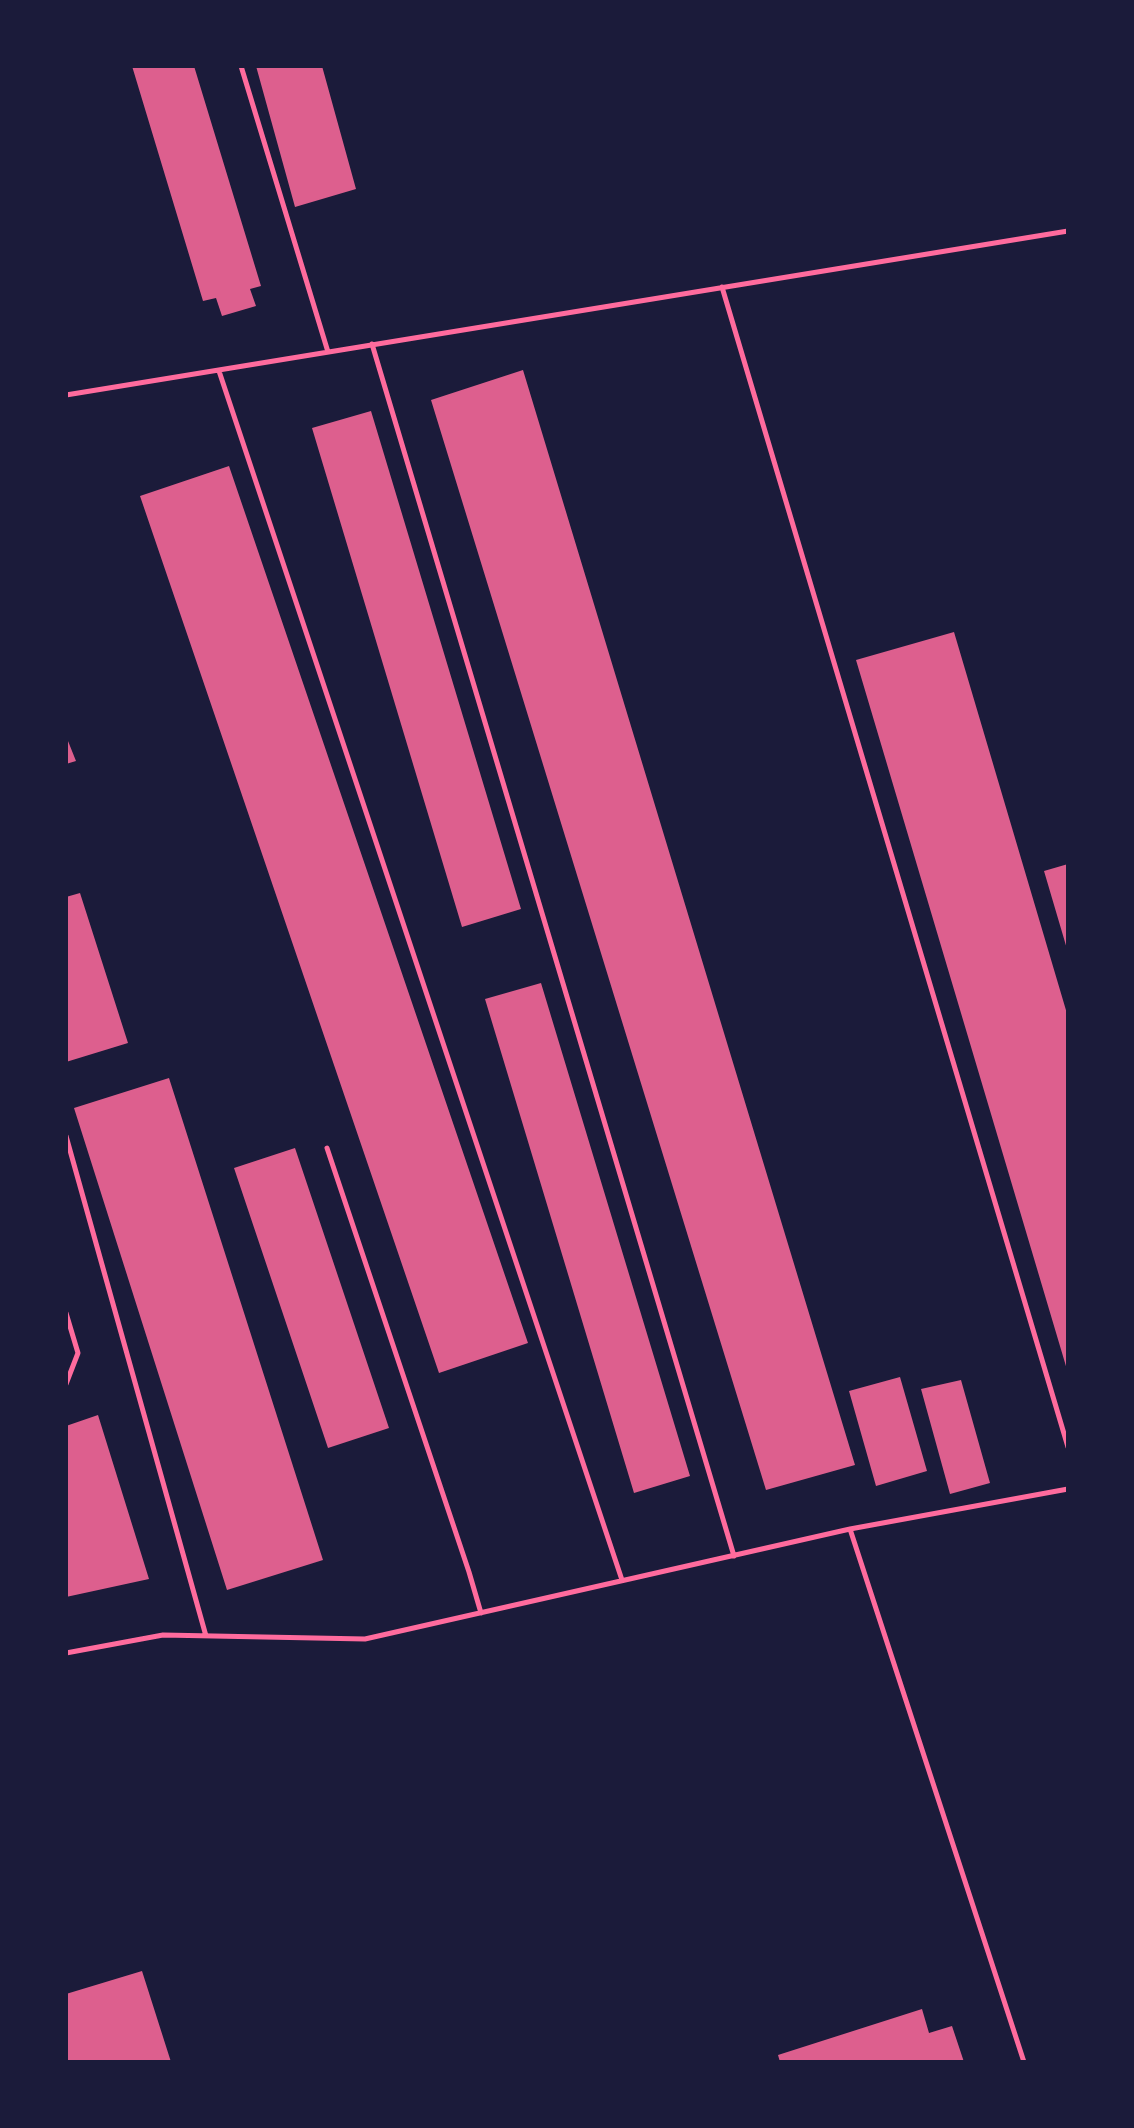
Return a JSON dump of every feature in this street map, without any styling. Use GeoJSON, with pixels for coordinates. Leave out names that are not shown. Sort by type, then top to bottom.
{"type":"FeatureCollection","features":[{"type":"Feature","properties":{"kind":"lane"},"geometry":{"type":"LineString","coordinates":[[241,66],[328,352]]}},
{"type":"Feature","properties":{"kind":"lane"},"geometry":{"type":"LineString","coordinates":[[66,396],[1068,231]]}},
{"type":"Feature","properties":{"kind":"lane"},"geometry":{"type":"LineString","coordinates":[[722,287],[1068,1447]]}},
{"type":"Feature","properties":{"kind":"lane"},"geometry":{"type":"LineString","coordinates":[[372,344],[734,1556]]}},
{"type":"Feature","properties":{"kind":"lane"},"geometry":{"type":"LineString","coordinates":[[219,371],[622,1580]]}},
{"type":"Feature","properties":{"kind":"lane"},"geometry":{"type":"LineString","coordinates":[[66,1136],[206,1636]]}},
{"type":"Feature","properties":{"kind":"lane"},"geometry":{"type":"LineString","coordinates":[[327,1148],[481,1613]]}},
{"type":"Feature","properties":{"kind":"lane"},"geometry":{"type":"LineString","coordinates":[[66,1313],[78,1353],[66,1384]]}},
{"type":"Feature","properties":{"kind":"lane"},"geometry":{"type":"LineString","coordinates":[[66,1653],[163,1635],[365,1639],[850,1529],[1068,1489]]}},
{"type":"Feature","properties":{"kind":"lane"},"geometry":{"type":"LineString","coordinates":[[850,1529],[1024,2062]]}},
{"type":"Feature","properties":{"kind":"building"},"geometry":{"type":"Polygon","coordinates":[[[132,66],[194,66],[261,286],[250,289],[256,306],[222,316],[216,298],[203,301],[132,66]]]}},
{"type":"Feature","properties":{"kind":"building"},"geometry":{"type":"Polygon","coordinates":[[[256,66],[322,66],[356,189],[295,207],[256,66]]]}},
{"type":"Feature","properties":{"kind":"building"},"geometry":{"type":"Polygon","coordinates":[[[523,370],[855,1465],[766,1490],[431,400],[523,370]]]}},
{"type":"Feature","properties":{"kind":"building"},"geometry":{"type":"Polygon","coordinates":[[[371,411],[521,909],[462,927],[312,428],[371,411]]]}},
{"type":"Feature","properties":{"kind":"building"},"geometry":{"type":"Polygon","coordinates":[[[229,466],[528,1343],[439,1373],[140,496],[229,466]]]}},
{"type":"Feature","properties":{"kind":"building"},"geometry":{"type":"Polygon","coordinates":[[[954,632],[1068,1017],[1068,1373],[856,660],[954,632]]]}},
{"type":"Feature","properties":{"kind":"building"},"geometry":{"type":"Polygon","coordinates":[[[66,736],[76,761],[66,764],[66,736]]]}},
{"type":"Feature","properties":{"kind":"building"},"geometry":{"type":"Polygon","coordinates":[[[1068,864],[1068,949],[1067,949],[1044,871],[1068,864]]]}},
{"type":"Feature","properties":{"kind":"building"},"geometry":{"type":"Polygon","coordinates":[[[80,893],[128,1043],[66,1062],[66,897],[80,893]]]}},
{"type":"Feature","properties":{"kind":"building"},"geometry":{"type":"Polygon","coordinates":[[[541,983],[690,1476],[634,1493],[485,999],[541,983]]]}},
{"type":"Feature","properties":{"kind":"building"},"geometry":{"type":"Polygon","coordinates":[[[169,1078],[323,1560],[227,1590],[74,1108],[169,1078]]]}},
{"type":"Feature","properties":{"kind":"building"},"geometry":{"type":"Polygon","coordinates":[[[295,1148],[389,1428],[328,1448],[234,1168],[295,1148]]]}},
{"type":"Feature","properties":{"kind":"building"},"geometry":{"type":"Polygon","coordinates":[[[900,1377],[927,1471],[876,1486],[849,1391],[900,1377]]]}},
{"type":"Feature","properties":{"kind":"building"},"geometry":{"type":"Polygon","coordinates":[[[961,1380],[990,1483],[950,1494],[921,1389],[961,1380]]]}},
{"type":"Feature","properties":{"kind":"building"},"geometry":{"type":"Polygon","coordinates":[[[98,1415],[149,1579],[66,1597],[66,1426],[98,1415]]]}},
{"type":"Feature","properties":{"kind":"building"},"geometry":{"type":"Polygon","coordinates":[[[142,1971],[171,2062],[66,2062],[66,1994],[142,1971]]]}},
{"type":"Feature","properties":{"kind":"building"},"geometry":{"type":"Polygon","coordinates":[[[922,2009],[929,2033],[952,2026],[964,2062],[780,2062],[778,2055],[922,2009]]]}}]}
